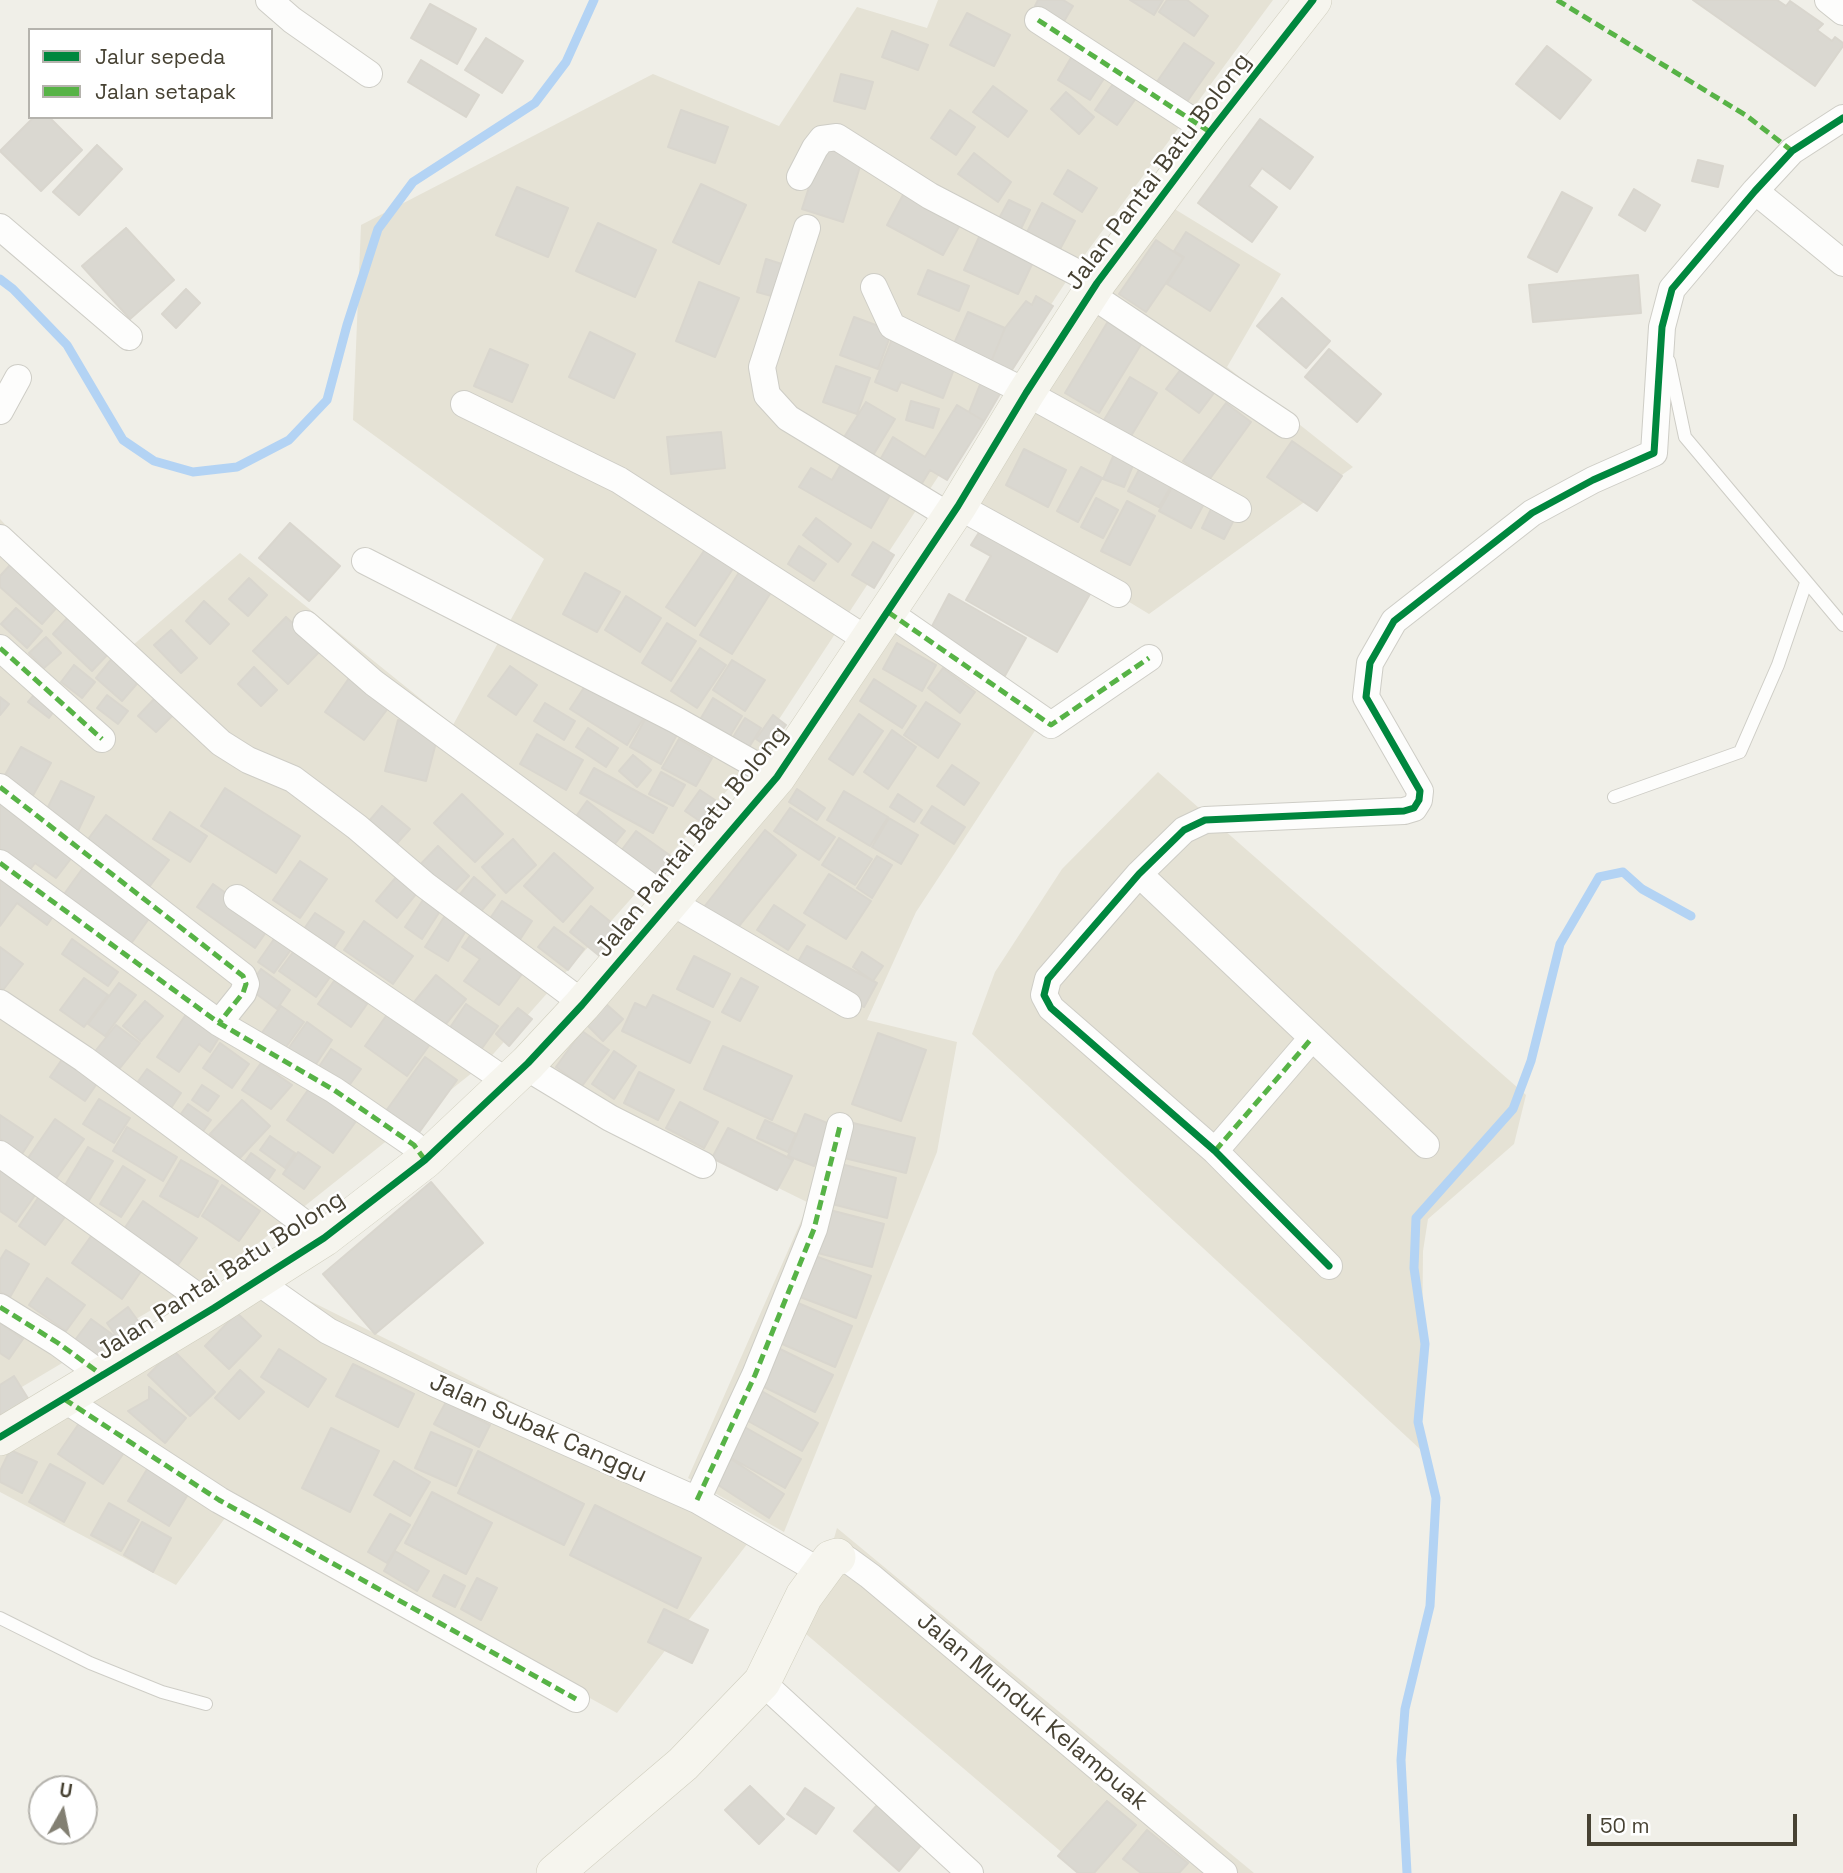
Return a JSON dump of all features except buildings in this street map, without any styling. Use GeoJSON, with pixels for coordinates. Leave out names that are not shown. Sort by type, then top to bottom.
{"type":"FeatureCollection","features":[{"type":"Feature","properties":{"kind":"street"},"geometry":{"type":"LineString","coordinates":[[269,0],[292,20],[369,74]]}},
{"type":"Feature","properties":{"kind":"street","name":"Jalan Pantai Batu Bolong"},"geometry":{"type":"LineString","coordinates":[[2,1433],[64,1399],[324,1238],[425,1160],[582,1005],[776,777],[879,627],[1093,288],[1210,132],[1314,0]]}},
{"type":"Feature","properties":{"kind":"street"},"geometry":{"type":"LineString","coordinates":[[1828,0],[1843,12]]}},
{"type":"Feature","properties":{"kind":"street"},"geometry":{"type":"LineString","coordinates":[[1038,20],[1210,132]]}},
{"type":"Feature","properties":{"kind":"street"},"geometry":{"type":"LineString","coordinates":[[1329,1266],[1214,1151],[1051,1008],[1044,995],[1048,979],[1139,874],[1184,830],[1205,820],[1404,811],[1414,808],[1420,791],[1366,697],[1370,663],[1394,621],[1532,513],[1593,480],[1654,453],[1662,327],[1672,289],[1792,151],[1843,118]]}},
{"type":"Feature","properties":{"kind":"street"},"geometry":{"type":"LineString","coordinates":[[800,177],[822,139],[837,137],[930,195],[1093,288],[1286,425]]}},
{"type":"Feature","properties":{"kind":"street"},"geometry":{"type":"LineString","coordinates":[[1755,191],[1843,263]]}},
{"type":"Feature","properties":{"kind":"street"},"geometry":{"type":"LineString","coordinates":[[0,227],[129,337]]}},
{"type":"Feature","properties":{"kind":"street"},"geometry":{"type":"LineString","coordinates":[[807,228],[762,367],[767,395],[788,418],[954,511],[1118,594]]}},
{"type":"Feature","properties":{"kind":"street"},"geometry":{"type":"LineString","coordinates":[[874,287],[892,326],[1026,393],[1238,509]]}},
{"type":"Feature","properties":{"kind":"street"},"geometry":{"type":"LineString","coordinates":[[0,411],[18,378]]}},
{"type":"Feature","properties":{"kind":"street"},"geometry":{"type":"LineString","coordinates":[[464,404],[619,480],[1051,725],[1149,658]]}},
{"type":"Feature","properties":{"kind":"street"},"geometry":{"type":"LineString","coordinates":[[0,538],[221,743],[248,760],[293,779],[357,827],[425,886],[582,1005]]}},
{"type":"Feature","properties":{"kind":"street"},"geometry":{"type":"LineString","coordinates":[[365,561],[676,720],[776,777]]}},
{"type":"Feature","properties":{"kind":"street"},"geometry":{"type":"LineString","coordinates":[[306,624],[374,683],[671,902],[848,1005]]}},
{"type":"Feature","properties":{"kind":"street"},"geometry":{"type":"LineString","coordinates":[[0,648],[102,739]]}},
{"type":"Feature","properties":{"kind":"street"},"geometry":{"type":"LineString","coordinates":[[0,786],[243,976],[246,984],[243,993],[219,1023]]}},
{"type":"Feature","properties":{"kind":"street"},"geometry":{"type":"LineString","coordinates":[[0,863],[219,1023],[334,1090],[414,1145],[425,1160]]}},
{"type":"Feature","properties":{"kind":"street"},"geometry":{"type":"LineString","coordinates":[[1139,874],[1426,1145]]}},
{"type":"Feature","properties":{"kind":"street"},"geometry":{"type":"LineString","coordinates":[[237,898],[517,1072],[539,1075],[610,1118],[703,1165]]}},
{"type":"Feature","properties":{"kind":"street"},"geometry":{"type":"LineString","coordinates":[[0,1003],[84,1059],[324,1238]]}},
{"type":"Feature","properties":{"kind":"street"},"geometry":{"type":"LineString","coordinates":[[1214,1151],[1312,1038]]}},
{"type":"Feature","properties":{"kind":"street"},"geometry":{"type":"LineString","coordinates":[[698,1500],[755,1375],[814,1229],[840,1126]]}},
{"type":"Feature","properties":{"kind":"street"},"geometry":{"type":"LineString","coordinates":[[0,1154],[214,1308]]}},
{"type":"Feature","properties":{"kind":"street","name":"Jalan Subak Canggu"},"geometry":{"type":"LineString","coordinates":[[257,1281],[328,1331],[383,1359],[698,1500],[829,1564]]}},
{"type":"Feature","properties":{"kind":"street"},"geometry":{"type":"LineString","coordinates":[[0,1307],[58,1343],[102,1375]]}},
{"type":"Feature","properties":{"kind":"street"},"geometry":{"type":"LineString","coordinates":[[64,1399],[219,1500],[576,1699]]}},
{"type":"Feature","properties":{"kind":"street","name":"Jalan Munduk Kelampuak"},"geometry":{"type":"LineString","coordinates":[[829,1564],[848,1560],[870,1576],[1224,1873]]}},
{"type":"Feature","properties":{"kind":"street"},"geometry":{"type":"LineString","coordinates":[[555,1873],[683,1764],[762,1682],[804,1596],[829,1564]]}},
{"type":"Feature","properties":{"kind":"street"},"geometry":{"type":"LineString","coordinates":[[762,1682],[970,1873]]}},
{"type":"Feature","properties":{"kind":"lane"},"geometry":{"type":"LineString","coordinates":[[1662,327],[1685,437],[1843,625]]}},
{"type":"Feature","properties":{"kind":"lane"},"geometry":{"type":"LineString","coordinates":[[1614,797],[1740,752],[1778,665],[1806,583]]}},
{"type":"Feature","properties":{"kind":"lane"},"geometry":{"type":"LineString","coordinates":[[0,1618],[90,1663],[162,1692],[206,1704]]}},
{"type":"Feature","properties":{"kind":"shaded area"},"geometry":{"type":"Polygon","coordinates":[[[938,0],[1273,0],[1075,268],[747,768],[487,1061],[242,1256],[0,1400],[0,519],[125,652],[240,553],[453,725],[544,559],[353,420],[361,225],[653,74],[779,126],[857,7],[927,28],[938,0]]]}},
{"type":"Feature","properties":{"kind":"shaded area"},"geometry":{"type":"Polygon","coordinates":[[[1168,205],[1281,274],[1227,367],[1353,467],[1149,614],[966,503],[1168,205]]]}},
{"type":"Feature","properties":{"kind":"shaded area"},"geometry":{"type":"Polygon","coordinates":[[[888,620],[1038,726],[916,912],[867,1020],[957,1042],[937,1152],[784,1532],[688,1478],[809,1203],[534,1068],[888,620]]]}},
{"type":"Feature","properties":{"kind":"shaded area"},"geometry":{"type":"Polygon","coordinates":[[[1158,772],[1526,1095],[1514,1144],[1428,1219],[1423,1251],[1421,1450],[972,1034],[995,972],[1062,869],[1158,772]]]}},
{"type":"Feature","properties":{"kind":"shaded area"},"geometry":{"type":"Polygon","coordinates":[[[268,1280],[761,1526],[617,1713],[236,1503],[176,1585],[0,1492],[0,1449],[268,1280]]]}},
{"type":"Feature","properties":{"kind":"shaded area"},"geometry":{"type":"Polygon","coordinates":[[[837,1528],[1254,1873],[1086,1873],[806,1634],[837,1528]]]}},
{"type":"Feature","properties":{"kind":"waterway"},"geometry":{"type":"LineString","coordinates":[[0,279],[67,345],[123,440],[154,461],[193,472],[237,467],[289,440],[327,400],[347,325],[378,229],[413,182],[535,103],[566,62],[594,0]]}},
{"type":"Feature","properties":{"kind":"waterway"},"geometry":{"type":"LineString","coordinates":[[1407,1873],[1401,1760],[1405,1709],[1430,1606],[1436,1498],[1418,1422],[1425,1344],[1414,1268],[1416,1218],[1513,1109],[1531,1061],[1560,944],[1599,877],[1623,872],[1642,889],[1691,916]]}},
{"type":"Feature","properties":{"kind":"marked path"},"geometry":{"type":"LineString","coordinates":[[1557,0],[1747,116],[1792,151]]}},
{"type":"Feature","properties":{"kind":"marked path"},"geometry":{"type":"LineString","coordinates":[[1038,20],[1210,132]]}},
{"type":"Feature","properties":{"kind":"marked path"},"geometry":{"type":"LineString","coordinates":[[888,612],[1051,725],[1149,658]]}},
{"type":"Feature","properties":{"kind":"marked path"},"geometry":{"type":"LineString","coordinates":[[0,648],[102,739]]}},
{"type":"Feature","properties":{"kind":"marked path"},"geometry":{"type":"LineString","coordinates":[[0,787],[243,976],[246,984],[243,993],[219,1023]]}},
{"type":"Feature","properties":{"kind":"marked path"},"geometry":{"type":"LineString","coordinates":[[0,863],[219,1023],[334,1090],[414,1145],[425,1160]]}},
{"type":"Feature","properties":{"kind":"marked path"},"geometry":{"type":"LineString","coordinates":[[1215,1151],[1312,1038]]}},
{"type":"Feature","properties":{"kind":"marked path"},"geometry":{"type":"LineString","coordinates":[[697,1500],[755,1375],[814,1229],[840,1126]]}},
{"type":"Feature","properties":{"kind":"marked path"},"geometry":{"type":"LineString","coordinates":[[0,1307],[58,1343],[102,1375]]}},
{"type":"Feature","properties":{"kind":"marked path"},"geometry":{"type":"LineString","coordinates":[[64,1399],[219,1500],[576,1699]]}},
{"type":"Feature","properties":{"kind":"cycle path"},"geometry":{"type":"LineString","coordinates":[[0,1437],[324,1238],[425,1160],[528,1063],[582,1005],[777,777],[958,506],[1097,283],[1313,0]]}},
{"type":"Feature","properties":{"kind":"cycle path"},"geometry":{"type":"LineString","coordinates":[[1329,1266],[1215,1151],[1051,1008],[1044,995],[1048,979],[1139,874],[1184,830],[1205,820],[1404,811],[1414,808],[1420,791],[1366,697],[1370,663],[1394,621],[1532,513],[1593,480],[1654,453],[1662,327],[1672,289],[1792,151],[1843,118]]}}]}
